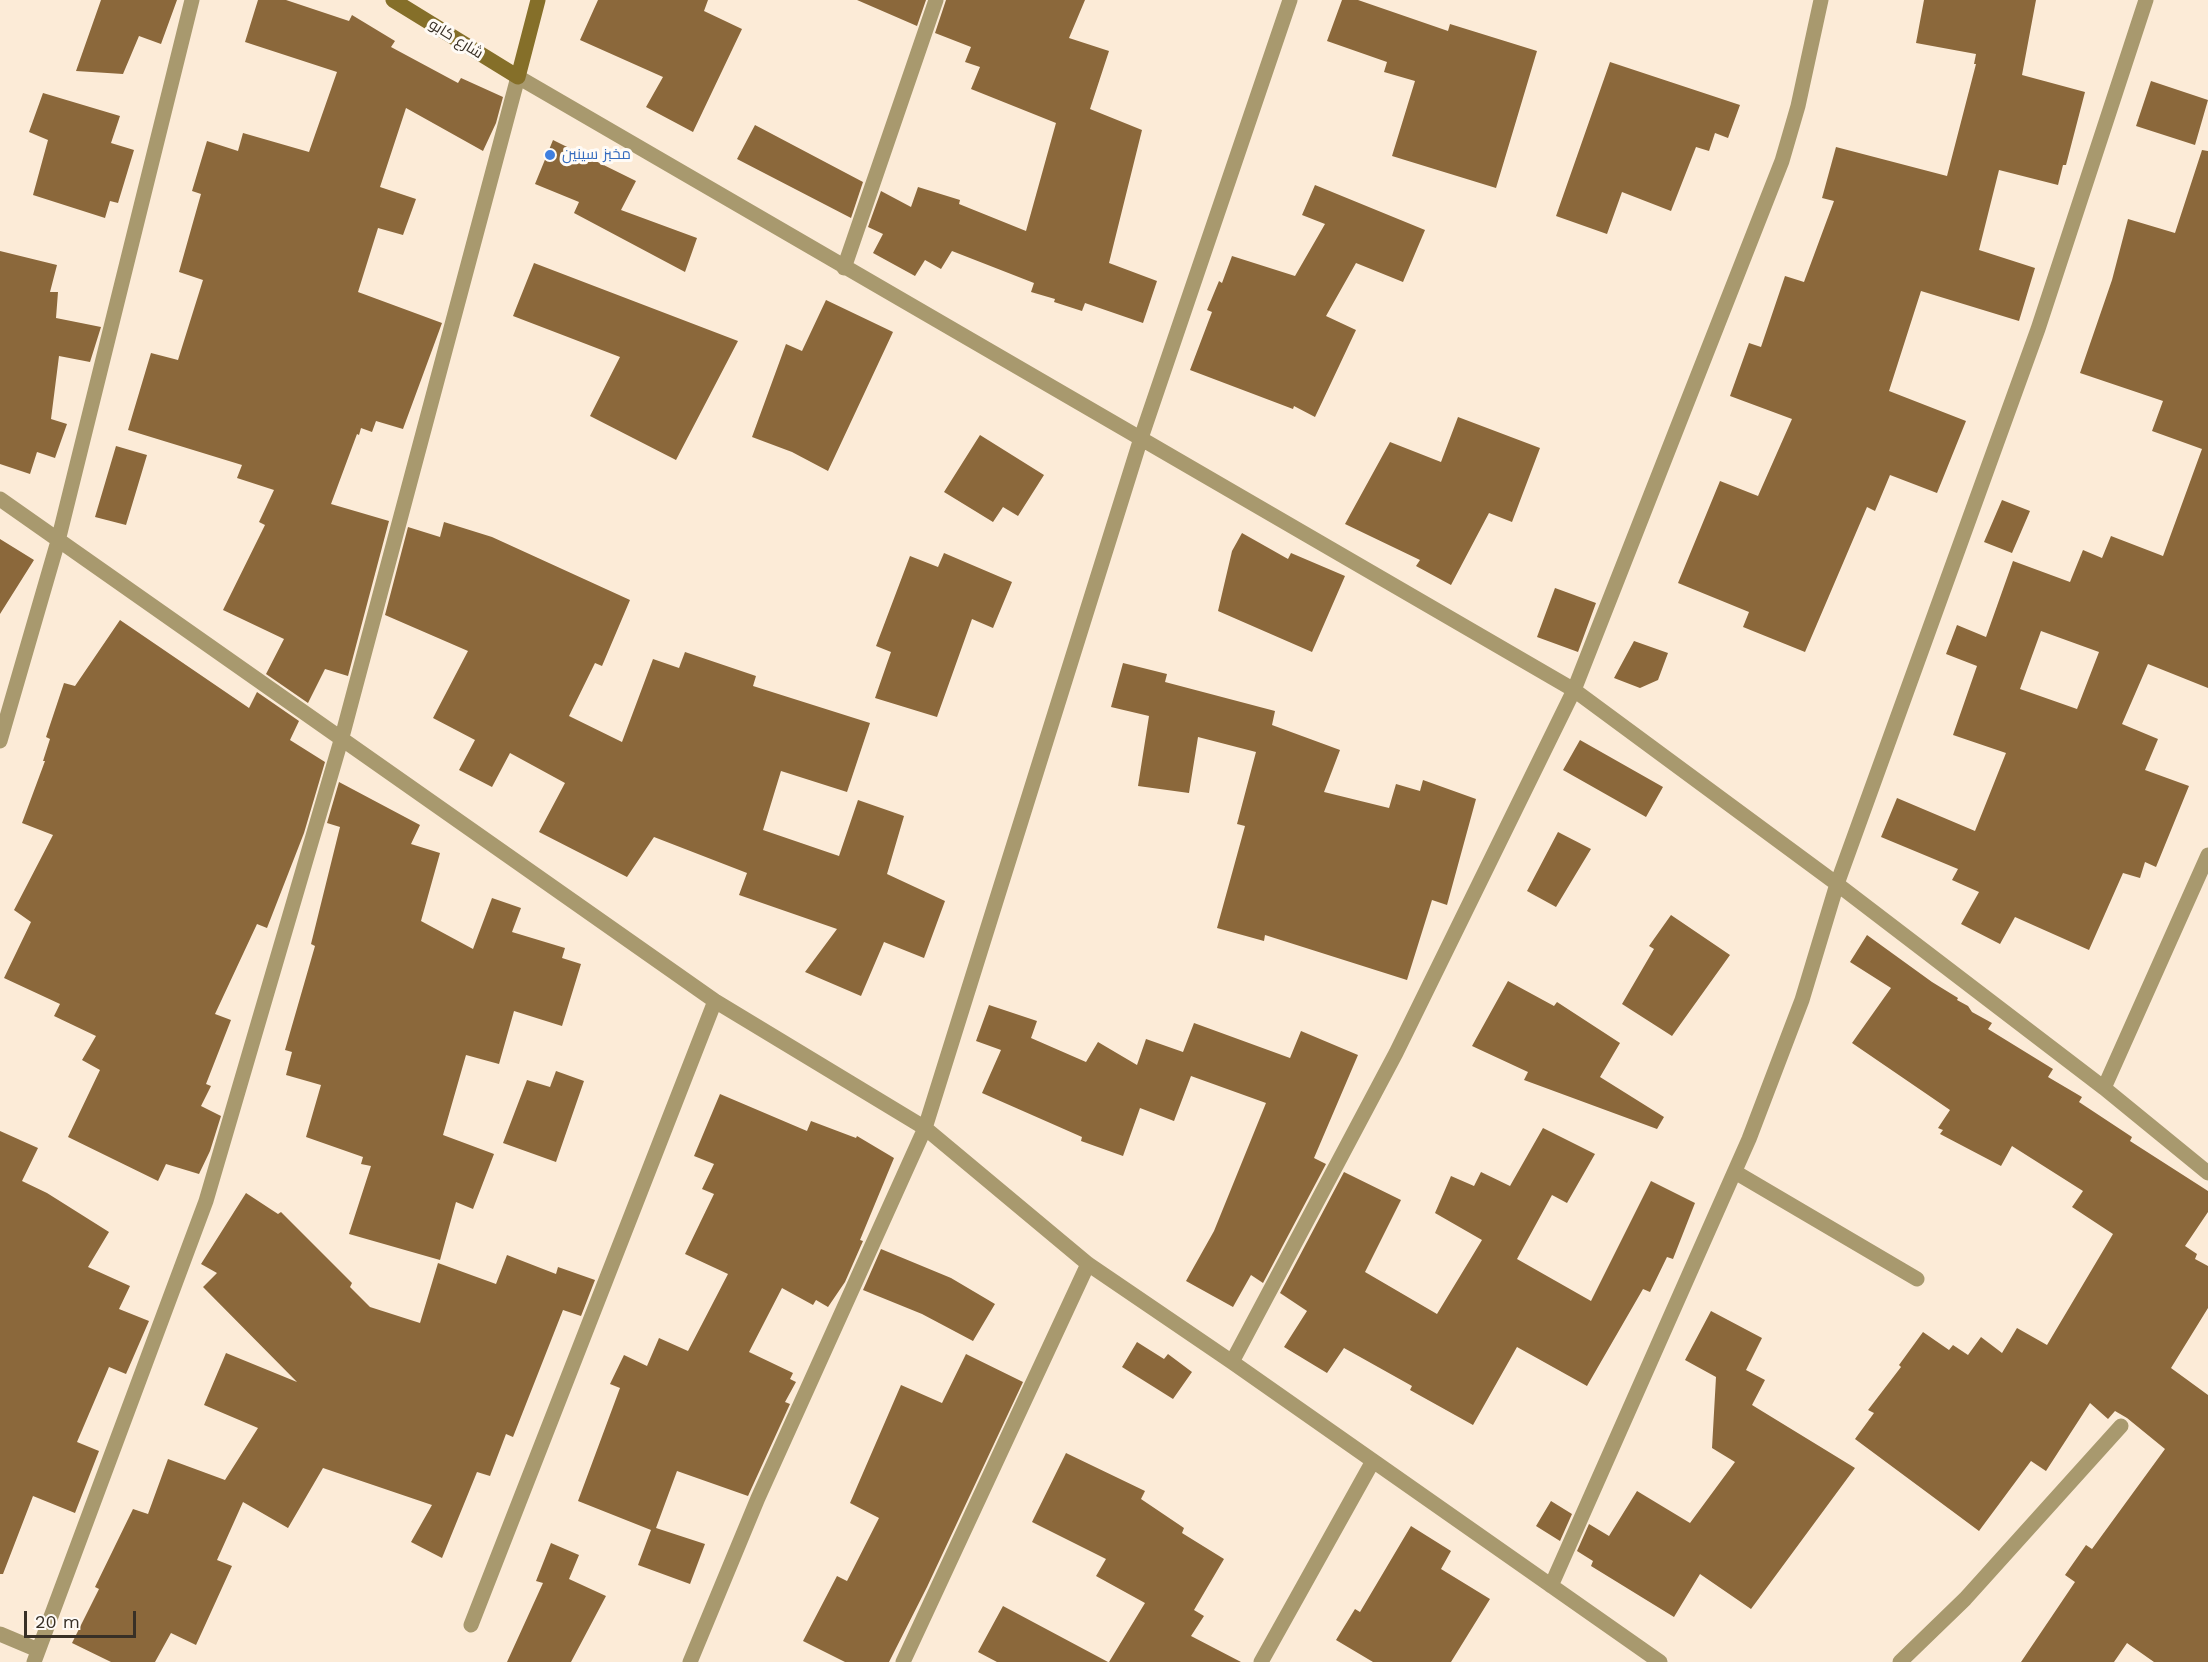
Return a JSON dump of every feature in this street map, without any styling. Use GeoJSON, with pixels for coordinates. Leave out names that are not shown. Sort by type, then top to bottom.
{"type":"FeatureCollection","features":[{"type":"Feature","properties":{"kind":"street"},"geometry":{"type":"LineString","coordinates":[[0,741],[58,541],[192,0]]}},
{"type":"Feature","properties":{"kind":"street","name":"شارع كابو"},"geometry":{"type":"LineString","coordinates":[[393,0],[518,77]]}},
{"type":"Feature","properties":{"kind":"street"},"geometry":{"type":"LineString","coordinates":[[0,1634],[36,1656],[206,1201],[342,737],[538,0]]}},
{"type":"Feature","properties":{"kind":"street"},"geometry":{"type":"LineString","coordinates":[[844,268],[936,0]]}},
{"type":"Feature","properties":{"kind":"street"},"geometry":{"type":"LineString","coordinates":[[690,1662],[758,1498],[926,1128],[1141,438],[1290,0]]}},
{"type":"Feature","properties":{"kind":"street"},"geometry":{"type":"LineString","coordinates":[[1232,1362],[1396,1053],[1574,690],[1782,161],[1798,106],[1821,0]]}},
{"type":"Feature","properties":{"kind":"street"},"geometry":{"type":"LineString","coordinates":[[1551,1586],[1735,1172],[1802,1000],[1838,884],[2038,329],[2146,0]]}},
{"type":"Feature","properties":{"kind":"street"},"geometry":{"type":"LineString","coordinates":[[518,77],[1574,690],[1838,884],[2104,1088],[2208,1173]]}},
{"type":"Feature","properties":{"kind":"street"},"geometry":{"type":"LineString","coordinates":[[0,499],[716,1001],[926,1128],[1088,1264],[1232,1362],[1660,1662]]}},
{"type":"Feature","properties":{"kind":"street"},"geometry":{"type":"LineString","coordinates":[[2104,1088],[2208,855]]}},
{"type":"Feature","properties":{"kind":"street"},"geometry":{"type":"LineString","coordinates":[[471,1625],[716,1001]]}},
{"type":"Feature","properties":{"kind":"street"},"geometry":{"type":"LineString","coordinates":[[1735,1172],[1917,1279]]}},
{"type":"Feature","properties":{"kind":"street"},"geometry":{"type":"LineString","coordinates":[[903,1662],[1088,1264]]}},
{"type":"Feature","properties":{"kind":"street"},"geometry":{"type":"LineString","coordinates":[[1900,1662],[1965,1599],[2121,1426]]}},
{"type":"Feature","properties":{"kind":"street"},"geometry":{"type":"LineString","coordinates":[[1261,1662],[1373,1461]]}},
{"type":"Feature","properties":{"kind":"building"},"geometry":{"type":"Polygon","coordinates":[[[101,0],[177,0],[161,44],[139,36],[123,74],[76,71],[101,0]]]}},
{"type":"Feature","properties":{"kind":"building"},"geometry":{"type":"Polygon","coordinates":[[[258,0],[286,0],[349,21],[352,15],[395,41],[391,47],[458,83],[461,78],[503,97],[496,123],[483,151],[406,108],[380,187],[416,199],[403,235],[378,228],[358,292],[442,323],[403,429],[376,421],[372,432],[361,428],[331,504],[389,521],[348,676],[325,669],[308,703],[266,674],[284,639],[223,610],[265,525],[259,522],[274,490],[237,478],[242,465],[128,430],[151,353],[178,360],[203,280],[179,272],[201,194],[192,191],[207,141],[238,151],[243,133],[309,152],[337,72],[245,42],[258,0]]]}},
{"type":"Feature","properties":{"kind":"building"},"geometry":{"type":"Polygon","coordinates":[[[598,0],[708,0],[704,11],[742,29],[693,132],[646,107],[663,77],[580,40],[598,0]]]}},
{"type":"Feature","properties":{"kind":"building"},"geometry":{"type":"Polygon","coordinates":[[[857,0],[926,0],[917,26],[857,0]]]}},
{"type":"Feature","properties":{"kind":"building"},"geometry":{"type":"Polygon","coordinates":[[[946,0],[1085,0],[1069,38],[1109,51],[1090,109],[1142,130],[1109,263],[1157,281],[1143,323],[1085,303],[1082,311],[1054,302],[1055,299],[1031,292],[1034,283],[952,251],[941,269],[925,260],[915,276],[873,253],[883,234],[868,227],[881,191],[911,207],[918,187],[960,200],[959,204],[1026,231],[1056,123],[971,89],[980,67],[965,62],[971,47],[935,33],[946,0]]]}},
{"type":"Feature","properties":{"kind":"building"},"geometry":{"type":"Polygon","coordinates":[[[1342,0],[1358,0],[1448,31],[1450,24],[1537,51],[1496,188],[1392,156],[1415,81],[1384,72],[1387,62],[1327,41],[1342,0]]]}},
{"type":"Feature","properties":{"kind":"building"},"geometry":{"type":"Polygon","coordinates":[[[1924,0],[2036,0],[2022,75],[2085,92],[2066,165],[2063,165],[2058,185],[1999,170],[1979,250],[2035,268],[2019,321],[1921,291],[1889,391],[1966,421],[1937,493],[1890,475],[1875,511],[1867,507],[1805,652],[1743,627],[1749,612],[1678,583],[1720,481],[1758,496],[1792,419],[1730,396],[1749,343],[1761,347],[1785,276],[1804,282],[1834,201],[1822,198],[1836,147],[1947,176],[1976,64],[1974,64],[1976,54],[1916,43],[1924,0]]]}},
{"type":"Feature","properties":{"kind":"building"},"geometry":{"type":"Polygon","coordinates":[[[1610,62],[1740,105],[1728,138],[1715,133],[1709,151],[1696,147],[1671,211],[1622,192],[1607,234],[1556,216],[1610,62]]]}},
{"type":"Feature","properties":{"kind":"building"},"geometry":{"type":"Polygon","coordinates":[[[2151,81],[2208,100],[2195,145],[2136,126],[2151,81]]]}},
{"type":"Feature","properties":{"kind":"building"},"geometry":{"type":"Polygon","coordinates":[[[43,93],[120,116],[111,143],[134,150],[118,203],[110,201],[105,218],[33,195],[48,140],[29,132],[43,93]]]}},
{"type":"Feature","properties":{"kind":"building"},"geometry":{"type":"Polygon","coordinates":[[[755,125],[863,182],[851,218],[737,159],[755,125]]]}},
{"type":"Feature","properties":{"kind":"building"},"geometry":{"type":"Polygon","coordinates":[[[553,140],[636,181],[621,210],[697,238],[685,272],[574,213],[579,202],[535,184],[553,140]]]}},
{"type":"Feature","properties":{"kind":"building"},"geometry":{"type":"Polygon","coordinates":[[[2202,150],[2208,151],[2208,688],[2148,664],[2122,724],[2158,739],[2145,770],[2189,786],[2156,867],[2145,862],[2140,878],[2123,873],[2089,950],[2015,917],[2000,944],[1961,924],[1979,892],[1952,880],[1958,869],[1881,837],[1897,798],[1975,831],[2006,753],[1953,735],[1977,666],[1946,654],[1957,625],[1986,637],[2013,561],[2070,582],[2083,550],[2102,558],[2111,536],[2163,556],[2202,449],[2152,431],[2163,401],[2080,373],[2112,280],[2128,219],[2175,233],[2202,150]],[[2041,631],[2020,689],[2077,709],[2099,652],[2041,631]]]}},
{"type":"Feature","properties":{"kind":"building"},"geometry":{"type":"Polygon","coordinates":[[[1315,185],[1425,230],[1403,282],[1356,263],[1326,316],[1356,330],[1315,417],[1294,406],[1293,409],[1190,370],[1212,312],[1207,310],[1219,281],[1222,283],[1232,256],[1295,276],[1325,224],[1302,215],[1315,185]]]}},
{"type":"Feature","properties":{"kind":"building"},"geometry":{"type":"Polygon","coordinates":[[[0,251],[57,265],[50,292],[58,292],[56,318],[101,327],[90,362],[59,356],[51,419],[67,424],[55,458],[37,452],[30,474],[0,464],[0,251]]]}},
{"type":"Feature","properties":{"kind":"building"},"geometry":{"type":"Polygon","coordinates":[[[534,263],[738,341],[676,460],[590,416],[620,357],[513,316],[534,263]]]}},
{"type":"Feature","properties":{"kind":"building"},"geometry":{"type":"Polygon","coordinates":[[[826,300],[893,332],[828,471],[792,452],[752,437],[786,344],[802,351],[826,300]]]}},
{"type":"Feature","properties":{"kind":"building"},"geometry":{"type":"Polygon","coordinates":[[[1458,417],[1540,448],[1512,522],[1489,513],[1451,585],[1416,566],[1420,560],[1345,524],[1390,442],[1441,462],[1458,417]]]}},
{"type":"Feature","properties":{"kind":"building"},"geometry":{"type":"Polygon","coordinates":[[[980,435],[1044,475],[1018,516],[1003,507],[993,522],[944,492],[980,435]]]}},
{"type":"Feature","properties":{"kind":"building"},"geometry":{"type":"Polygon","coordinates":[[[116,446],[147,455],[126,525],[95,517],[116,446]]]}},
{"type":"Feature","properties":{"kind":"building"},"geometry":{"type":"Polygon","coordinates":[[[2002,500],[2030,511],[2012,553],[1984,542],[2002,500]]]}},
{"type":"Feature","properties":{"kind":"building"},"geometry":{"type":"Polygon","coordinates":[[[444,522],[492,537],[630,600],[602,666],[595,663],[569,716],[622,742],[653,659],[679,668],[685,652],[756,676],[753,686],[870,723],[847,792],[781,771],[763,830],[839,856],[858,800],[904,816],[887,874],[945,901],[924,958],[884,942],[861,996],[805,972],[837,929],[739,895],[747,873],[654,837],[627,877],[539,832],[565,783],[510,753],[492,787],[459,770],[475,740],[433,718],[468,651],[385,615],[408,527],[440,537],[444,522]]]}},
{"type":"Feature","properties":{"kind":"building"},"geometry":{"type":"Polygon","coordinates":[[[1242,533],[1288,559],[1291,553],[1345,576],[1312,652],[1218,611],[1232,551],[1242,533]]]}},
{"type":"Feature","properties":{"kind":"building"},"geometry":{"type":"Polygon","coordinates":[[[0,539],[34,560],[0,614],[0,539]]]}},
{"type":"Feature","properties":{"kind":"building"},"geometry":{"type":"Polygon","coordinates":[[[944,553],[1012,582],[993,628],[972,619],[937,717],[875,698],[891,652],[876,646],[910,556],[938,567],[944,553]]]}},
{"type":"Feature","properties":{"kind":"building"},"geometry":{"type":"Polygon","coordinates":[[[1555,588],[1596,603],[1578,652],[1537,637],[1555,588]]]}},
{"type":"Feature","properties":{"kind":"building"},"geometry":{"type":"Polygon","coordinates":[[[120,620],[249,708],[257,692],[299,721],[290,740],[325,762],[304,833],[267,928],[257,924],[215,1014],[231,1020],[206,1084],[211,1086],[201,1106],[221,1116],[210,1151],[199,1174],[166,1164],[158,1181],[68,1137],[100,1070],[82,1060],[96,1036],[54,1016],[60,1004],[4,978],[31,922],[14,910],[53,835],[22,823],[45,761],[43,761],[50,739],[46,737],[64,683],[75,686],[120,620]]]}},
{"type":"Feature","properties":{"kind":"building"},"geometry":{"type":"Polygon","coordinates":[[[1634,641],[1668,653],[1658,680],[1640,688],[1614,678],[1634,641]]]}},
{"type":"Feature","properties":{"kind":"building"},"geometry":{"type":"Polygon","coordinates":[[[1123,663],[1167,674],[1165,682],[1275,711],[1272,725],[1340,750],[1324,792],[1389,808],[1396,784],[1420,791],[1423,780],[1476,799],[1447,905],[1432,900],[1407,980],[1265,935],[1264,941],[1217,928],[1245,826],[1237,824],[1256,752],[1198,737],[1189,793],[1138,786],[1149,716],[1111,707],[1123,663]]]}},
{"type":"Feature","properties":{"kind":"building"},"geometry":{"type":"Polygon","coordinates":[[[1580,740],[1663,787],[1646,817],[1563,770],[1580,740]]]}},
{"type":"Feature","properties":{"kind":"building"},"geometry":{"type":"Polygon","coordinates":[[[339,782],[420,825],[411,844],[440,853],[421,921],[473,949],[492,898],[521,908],[512,932],[565,948],[562,958],[581,964],[562,1026],[514,1011],[499,1064],[466,1055],[443,1135],[494,1154],[473,1209],[456,1202],[440,1260],[349,1234],[371,1166],[361,1164],[363,1157],[306,1137],[321,1085],[286,1075],[292,1052],[285,1050],[315,946],[311,944],[340,827],[327,823],[339,782]]]}},
{"type":"Feature","properties":{"kind":"building"},"geometry":{"type":"Polygon","coordinates":[[[1558,832],[1591,849],[1556,907],[1527,891],[1558,832]]]}},
{"type":"Feature","properties":{"kind":"building"},"geometry":{"type":"Polygon","coordinates":[[[1671,915],[1730,955],[1672,1036],[1622,1004],[1654,949],[1649,946],[1671,915]]]}},
{"type":"Feature","properties":{"kind":"building"},"geometry":{"type":"Polygon","coordinates":[[[1867,935],[1958,998],[1957,1000],[1968,1006],[1972,1012],[1992,1023],[1988,1029],[2053,1069],[2048,1077],[2082,1097],[2079,1102],[2132,1137],[2130,1141],[2208,1191],[2208,1212],[2185,1246],[2197,1254],[2195,1259],[2208,1266],[2208,1308],[2171,1368],[2208,1395],[2208,1662],[2154,1662],[2127,1643],[2114,1662],[2021,1662],[2075,1582],[2065,1575],[2086,1545],[2092,1549],[2165,1449],[2127,1418],[2115,1411],[2108,1419],[2090,1403],[2046,1471],[2031,1461],[1979,1531],[1855,1439],[1874,1413],[1868,1410],[1901,1367],[1899,1365],[1923,1332],[1949,1350],[1953,1345],[1968,1355],[1981,1337],[2002,1353],[2017,1328],[2047,1345],[2113,1234],[2072,1207],[2083,1191],[2012,1146],[2001,1166],[1940,1134],[1943,1130],[1938,1128],[1950,1110],[1852,1043],[1891,988],[1850,962],[1867,935]]]}},
{"type":"Feature","properties":{"kind":"building"},"geometry":{"type":"Polygon","coordinates":[[[1508,981],[1554,1006],[1557,1002],[1620,1043],[1600,1077],[1664,1117],[1657,1129],[1524,1080],[1528,1072],[1472,1046],[1508,981]]]}},
{"type":"Feature","properties":{"kind":"building"},"geometry":{"type":"Polygon","coordinates":[[[989,1005],[1037,1021],[1031,1038],[1086,1062],[1098,1042],[1137,1065],[1146,1039],[1183,1052],[1194,1023],[1290,1058],[1301,1031],[1358,1055],[1314,1158],[1326,1164],[1263,1283],[1251,1275],[1233,1307],[1186,1281],[1214,1231],[1266,1103],[1191,1076],[1174,1121],[1140,1108],[1123,1156],[1081,1141],[1082,1137],[982,1093],[1001,1050],[976,1041],[989,1005]]]}},
{"type":"Feature","properties":{"kind":"building"},"geometry":{"type":"Polygon","coordinates":[[[556,1071],[584,1081],[556,1162],[503,1143],[527,1080],[550,1087],[556,1071]]]}},
{"type":"Feature","properties":{"kind":"building"},"geometry":{"type":"Polygon","coordinates":[[[720,1094],[807,1131],[811,1121],[856,1138],[857,1136],[894,1158],[845,1282],[828,1307],[816,1300],[813,1305],[782,1288],[749,1352],[793,1373],[790,1379],[796,1382],[785,1402],[790,1404],[748,1496],[677,1471],[656,1528],[705,1544],[690,1584],[638,1565],[651,1530],[578,1501],[620,1388],[610,1384],[624,1355],[647,1366],[659,1338],[688,1351],[728,1274],[685,1254],[714,1194],[702,1189],[714,1164],[694,1156],[720,1094]]]}},
{"type":"Feature","properties":{"kind":"building"},"geometry":{"type":"Polygon","coordinates":[[[1543,1128],[1595,1154],[1567,1203],[1552,1195],[1517,1259],[1591,1301],[1651,1181],[1695,1203],[1673,1259],[1667,1257],[1650,1292],[1643,1289],[1587,1386],[1517,1347],[1473,1425],[1410,1390],[1412,1386],[1344,1348],[1327,1373],[1284,1347],[1307,1311],[1280,1293],[1344,1172],[1401,1200],[1365,1272],[1437,1314],[1482,1240],[1435,1213],[1451,1176],[1474,1186],[1481,1172],[1510,1186],[1543,1128]]]}},
{"type":"Feature","properties":{"kind":"building"},"geometry":{"type":"Polygon","coordinates":[[[0,1131],[38,1148],[22,1181],[47,1193],[109,1232],[88,1267],[130,1286],[119,1309],[149,1321],[126,1374],[109,1367],[77,1442],[99,1451],[75,1513],[33,1496],[3,1574],[0,1574],[0,1131]]]}},
{"type":"Feature","properties":{"kind":"building"},"geometry":{"type":"Polygon","coordinates":[[[246,1193],[278,1214],[281,1212],[352,1283],[350,1287],[370,1307],[420,1323],[438,1263],[496,1284],[507,1255],[556,1274],[558,1267],[595,1280],[581,1316],[563,1310],[513,1437],[506,1434],[490,1476],[477,1472],[442,1558],[411,1542],[432,1505],[323,1468],[288,1528],[243,1502],[217,1560],[232,1566],[196,1645],[171,1633],[155,1662],[111,1662],[72,1643],[99,1589],[95,1587],[133,1509],[148,1514],[168,1459],[225,1480],[258,1428],[204,1405],[226,1353],[297,1382],[203,1287],[217,1273],[201,1264],[246,1193]]]}},
{"type":"Feature","properties":{"kind":"building"},"geometry":{"type":"Polygon","coordinates":[[[881,1249],[951,1278],[995,1304],[973,1341],[922,1314],[863,1290],[881,1249]]]}},
{"type":"Feature","properties":{"kind":"building"},"geometry":{"type":"Polygon","coordinates":[[[1711,1311],[1762,1338],[1746,1370],[1765,1380],[1752,1405],[1855,1468],[1751,1609],[1700,1574],[1674,1617],[1591,1566],[1593,1561],[1577,1551],[1589,1524],[1609,1536],[1637,1491],[1690,1523],[1735,1462],[1712,1448],[1716,1377],[1685,1360],[1711,1311]]]}},
{"type":"Feature","properties":{"kind":"building"},"geometry":{"type":"Polygon","coordinates":[[[1137,1342],[1164,1359],[1168,1354],[1192,1372],[1173,1399],[1122,1367],[1137,1342]]]}},
{"type":"Feature","properties":{"kind":"building"},"geometry":{"type":"Polygon","coordinates":[[[966,1354],[1023,1382],[927,1587],[889,1662],[845,1662],[803,1641],[837,1576],[847,1581],[879,1518],[850,1503],[901,1385],[942,1403],[966,1354]]]}},
{"type":"Feature","properties":{"kind":"building"},"geometry":{"type":"Polygon","coordinates":[[[1066,1453],[1145,1491],[1141,1499],[1184,1528],[1182,1533],[1224,1559],[1194,1610],[1204,1616],[1191,1636],[1241,1662],[1109,1662],[1145,1603],[1096,1576],[1106,1559],[1032,1522],[1066,1453]]]}},
{"type":"Feature","properties":{"kind":"building"},"geometry":{"type":"Polygon","coordinates":[[[1551,1501],[1572,1514],[1560,1541],[1536,1526],[1551,1501]]]}},
{"type":"Feature","properties":{"kind":"building"},"geometry":{"type":"Polygon","coordinates":[[[1411,1526],[1451,1551],[1441,1569],[1490,1599],[1451,1662],[1373,1662],[1336,1640],[1355,1609],[1360,1612],[1411,1526]]]}},
{"type":"Feature","properties":{"kind":"building"},"geometry":{"type":"Polygon","coordinates":[[[551,1543],[579,1555],[569,1579],[606,1596],[571,1662],[507,1662],[543,1583],[536,1581],[551,1543]]]}},
{"type":"Feature","properties":{"kind":"building"},"geometry":{"type":"Polygon","coordinates":[[[1003,1606],[1108,1662],[997,1662],[978,1652],[1003,1606]]]}},
{"type":"Feature","properties":{"kind":"place","name":"مخبز سينين"},"geometry":{"type":"Point","coordinates":[550,155]}}]}
